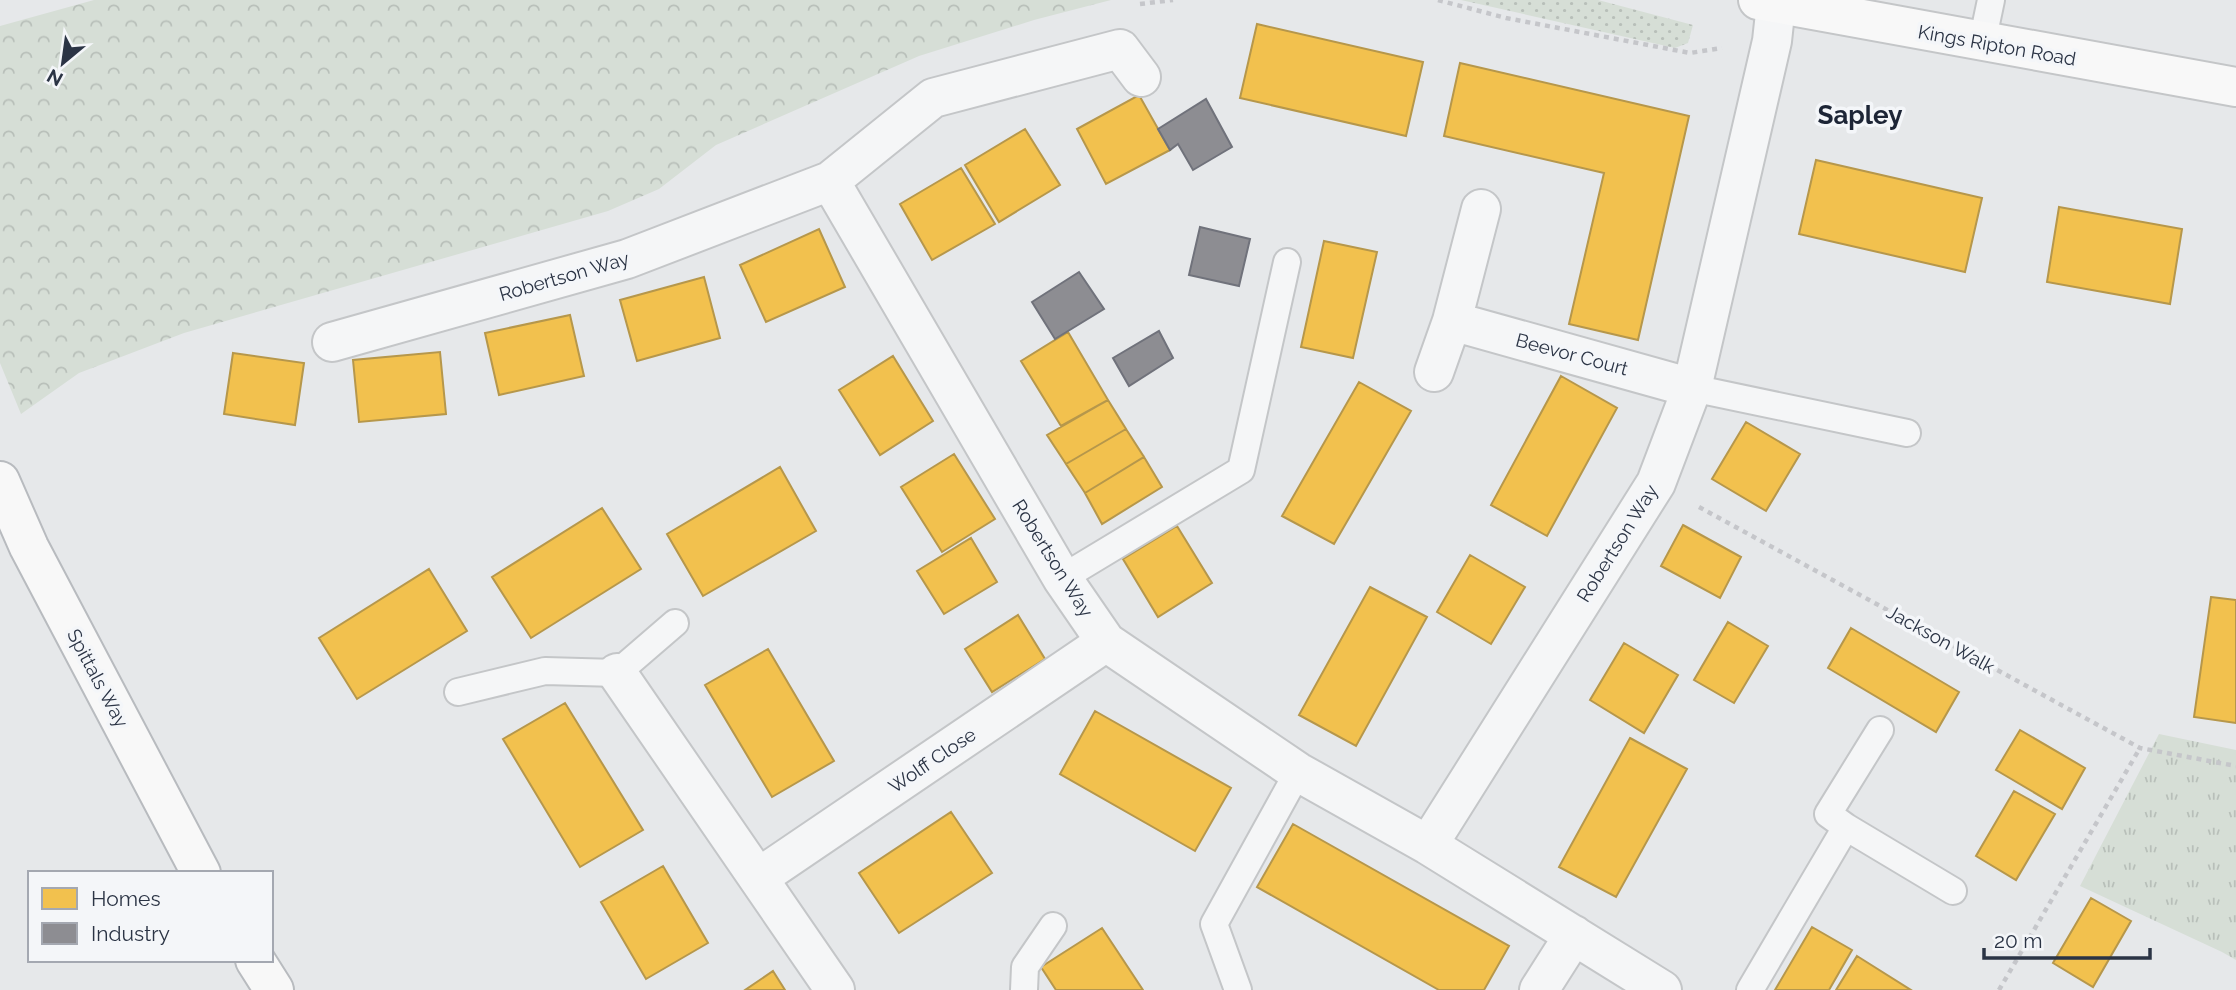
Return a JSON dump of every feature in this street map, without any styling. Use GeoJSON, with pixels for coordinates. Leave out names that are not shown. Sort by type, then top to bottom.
{"type":"FeatureCollection","features":[{"type":"Feature","properties":{"kind":"main road","name":"Kings Ripton Road"},"geometry":{"type":"LineString","coordinates":[[1767,2],[2236,88]]}},
{"type":"Feature","properties":{"kind":"main road","name":"Spittals Way"},"geometry":{"type":"LineString","coordinates":[[0,481],[29,547],[200,871]]}},
{"type":"Feature","properties":{"kind":"main road"},"geometry":{"type":"LineString","coordinates":[[256,962],[274,990]]}},
{"type":"Feature","properties":{"kind":"street","name":"Robertson Way"},"geometry":{"type":"LineString","coordinates":[[1428,845],[1656,483],[1692,388],[1772,41],[1767,2]]}},
{"type":"Feature","properties":{"kind":"street","name":"Robertson Way"},"geometry":{"type":"LineString","coordinates":[[332,342],[627,259],[830,181],[933,98],[1119,49],[1141,77]]}},
{"type":"Feature","properties":{"kind":"street","name":"Robertson Way"},"geometry":{"type":"LineString","coordinates":[[830,181],[1062,578],[1106,642],[1298,772],[1428,845],[1662,990]]}},
{"type":"Feature","properties":{"kind":"street"},"geometry":{"type":"LineString","coordinates":[[1434,372],[1452,321],[1481,209]]}},
{"type":"Feature","properties":{"kind":"street","name":"Beevor Court"},"geometry":{"type":"LineString","coordinates":[[1452,321],[1692,388]]}},
{"type":"Feature","properties":{"kind":"street","name":"Wolff Close"},"geometry":{"type":"LineString","coordinates":[[758,877],[1106,642]]}},
{"type":"Feature","properties":{"kind":"street"},"geometry":{"type":"LineString","coordinates":[[617,673],[835,990]]}},
{"type":"Feature","properties":{"kind":"street"},"geometry":{"type":"LineString","coordinates":[[1539,990],[1574,935]]}},
{"type":"Feature","properties":{"kind":"lane"},"geometry":{"type":"LineString","coordinates":[[1982,43],[1991,0]]}},
{"type":"Feature","properties":{"kind":"lane"},"geometry":{"type":"LineString","coordinates":[[1062,578],[1241,470],[1287,262]]}},
{"type":"Feature","properties":{"kind":"lane"},"geometry":{"type":"LineString","coordinates":[[1692,388],[1907,433]]}},
{"type":"Feature","properties":{"kind":"lane"},"geometry":{"type":"LineString","coordinates":[[458,692],[545,670],[617,673],[675,623]]}},
{"type":"Feature","properties":{"kind":"lane"},"geometry":{"type":"LineString","coordinates":[[1880,730],[1828,814],[1953,891]]}},
{"type":"Feature","properties":{"kind":"lane"},"geometry":{"type":"LineString","coordinates":[[1238,990],[1214,924],[1298,772]]}},
{"type":"Feature","properties":{"kind":"lane"},"geometry":{"type":"LineString","coordinates":[[1750,990],[1846,827]]}},
{"type":"Feature","properties":{"kind":"lane"},"geometry":{"type":"LineString","coordinates":[[1024,990],[1025,967],[1053,926]]}},
{"type":"Feature","properties":{"kind":"path","name":"Jackson Walk"},"geometry":{"type":"LineString","coordinates":[[1656,483],[2140,748],[2236,766]]}},
{"type":"Feature","properties":{"kind":"path"},"geometry":{"type":"LineString","coordinates":[[1999,990],[2140,748]]}},
{"type":"Feature","properties":{"kind":"green space"},"geometry":{"type":"Polygon","coordinates":[[[94,0],[1111,0],[1034,20],[919,56],[716,145],[659,189],[608,211],[184,333],[79,373],[21,414],[0,363],[0,26],[94,0]]]}},
{"type":"Feature","properties":{"kind":"green space"},"geometry":{"type":"Polygon","coordinates":[[[1461,0],[1598,0],[1693,25],[1688,43],[1675,48],[1461,0]]]}},
{"type":"Feature","properties":{"kind":"green space"},"geometry":{"type":"Polygon","coordinates":[[[2159,734],[2236,750],[2236,960],[2080,886],[2159,734]]]}},
{"type":"Feature","properties":{"kind":"building: Homes"},"geometry":{"type":"Polygon","coordinates":[[[1257,24],[1423,62],[1406,136],[1240,98],[1257,24]]]}},
{"type":"Feature","properties":{"kind":"building: Homes"},"geometry":{"type":"Polygon","coordinates":[[[1460,63],[1689,116],[1638,340],[1569,324],[1604,173],[1444,136],[1460,63]]]}},
{"type":"Feature","properties":{"kind":"building: Homes"},"geometry":{"type":"Polygon","coordinates":[[[1139,95],[1170,150],[1106,184],[1077,129],[1139,95]]]}},
{"type":"Feature","properties":{"kind":"building: Homes"},"geometry":{"type":"Polygon","coordinates":[[[1025,129],[1060,185],[999,222],[965,165],[1025,129]]]}},
{"type":"Feature","properties":{"kind":"building: Homes"},"geometry":{"type":"Polygon","coordinates":[[[1816,160],[1982,198],[1965,272],[1799,234],[1816,160]]]}},
{"type":"Feature","properties":{"kind":"building: Homes"},"geometry":{"type":"Polygon","coordinates":[[[961,168],[995,224],[932,260],[900,204],[961,168]]]}},
{"type":"Feature","properties":{"kind":"building: Homes"},"geometry":{"type":"Polygon","coordinates":[[[2059,207],[2182,229],[2170,304],[2047,282],[2059,207]]]}},
{"type":"Feature","properties":{"kind":"building: Homes"},"geometry":{"type":"Polygon","coordinates":[[[819,229],[845,287],[766,322],[740,265],[819,229]]]}},
{"type":"Feature","properties":{"kind":"building: Homes"},"geometry":{"type":"Polygon","coordinates":[[[1324,241],[1377,252],[1353,358],[1301,347],[1324,241]]]}},
{"type":"Feature","properties":{"kind":"building: Homes"},"geometry":{"type":"Polygon","coordinates":[[[704,277],[720,338],[637,361],[620,300],[704,277]]]}},
{"type":"Feature","properties":{"kind":"building: Homes"},"geometry":{"type":"Polygon","coordinates":[[[570,315],[584,376],[499,395],[485,333],[570,315]]]}},
{"type":"Feature","properties":{"kind":"building: Homes"},"geometry":{"type":"Polygon","coordinates":[[[1068,332],[1108,400],[1061,426],[1021,361],[1068,332]]]}},
{"type":"Feature","properties":{"kind":"building: Homes"},"geometry":{"type":"Polygon","coordinates":[[[440,352],[446,414],[359,422],[353,360],[440,352]]]}},
{"type":"Feature","properties":{"kind":"building: Homes"},"geometry":{"type":"Polygon","coordinates":[[[233,353],[304,363],[295,425],[224,414],[233,353]]]}},
{"type":"Feature","properties":{"kind":"building: Homes"},"geometry":{"type":"Polygon","coordinates":[[[893,356],[933,421],[880,455],[839,390],[893,356]]]}},
{"type":"Feature","properties":{"kind":"building: Homes"},"geometry":{"type":"Polygon","coordinates":[[[1561,376],[1617,408],[1547,536],[1491,505],[1561,376]]]}},
{"type":"Feature","properties":{"kind":"building: Homes"},"geometry":{"type":"Polygon","coordinates":[[[1359,382],[1411,411],[1334,544],[1282,516],[1359,382]]]}},
{"type":"Feature","properties":{"kind":"building: Homes"},"geometry":{"type":"Polygon","coordinates":[[[1108,400],[1126,429],[1066,464],[1047,435],[1108,400]]]}},
{"type":"Feature","properties":{"kind":"building: Homes"},"geometry":{"type":"Polygon","coordinates":[[[1746,422],[1800,454],[1766,511],[1712,479],[1746,422]]]}},
{"type":"Feature","properties":{"kind":"building: Homes"},"geometry":{"type":"Polygon","coordinates":[[[1126,429],[1144,457],[1085,493],[1066,464],[1126,429]]]}},
{"type":"Feature","properties":{"kind":"building: Homes"},"geometry":{"type":"Polygon","coordinates":[[[954,454],[995,519],[942,552],[901,487],[954,454]]]}},
{"type":"Feature","properties":{"kind":"building: Homes"},"geometry":{"type":"Polygon","coordinates":[[[1144,457],[1162,487],[1102,524],[1085,493],[1144,457]]]}},
{"type":"Feature","properties":{"kind":"building: Homes"},"geometry":{"type":"Polygon","coordinates":[[[780,467],[816,531],[703,596],[667,534],[780,467]]]}},
{"type":"Feature","properties":{"kind":"building: Homes"},"geometry":{"type":"Polygon","coordinates":[[[602,508],[641,569],[531,638],[492,577],[602,508]]]}},
{"type":"Feature","properties":{"kind":"building: Homes"},"geometry":{"type":"Polygon","coordinates":[[[1683,525],[1741,557],[1720,598],[1661,566],[1683,525]]]}},
{"type":"Feature","properties":{"kind":"building: Homes"},"geometry":{"type":"Polygon","coordinates":[[[1177,526],[1212,583],[1158,617],[1123,559],[1177,526]]]}},
{"type":"Feature","properties":{"kind":"building: Homes"},"geometry":{"type":"Polygon","coordinates":[[[971,538],[997,582],[944,614],[917,571],[971,538]]]}},
{"type":"Feature","properties":{"kind":"building: Homes"},"geometry":{"type":"Polygon","coordinates":[[[1470,555],[1525,587],[1491,644],[1437,612],[1470,555]]]}},
{"type":"Feature","properties":{"kind":"building: Homes"},"geometry":{"type":"Polygon","coordinates":[[[429,569],[467,631],[357,699],[319,638],[429,569]]]}},
{"type":"Feature","properties":{"kind":"building: Homes"},"geometry":{"type":"Polygon","coordinates":[[[1370,587],[1427,617],[1356,746],[1299,715],[1370,587]]]}},
{"type":"Feature","properties":{"kind":"building: Homes"},"geometry":{"type":"Polygon","coordinates":[[[2211,597],[2236,600],[2236,723],[2194,717],[2211,597]]]}},
{"type":"Feature","properties":{"kind":"building: Homes"},"geometry":{"type":"Polygon","coordinates":[[[1018,615],[1045,659],[992,692],[965,649],[1018,615]]]}},
{"type":"Feature","properties":{"kind":"building: Homes"},"geometry":{"type":"Polygon","coordinates":[[[1728,622],[1768,646],[1734,703],[1694,680],[1728,622]]]}},
{"type":"Feature","properties":{"kind":"building: Homes"},"geometry":{"type":"Polygon","coordinates":[[[1851,628],[1959,692],[1936,732],[1828,668],[1851,628]]]}},
{"type":"Feature","properties":{"kind":"building: Homes"},"geometry":{"type":"Polygon","coordinates":[[[1624,643],[1678,675],[1644,733],[1590,700],[1624,643]]]}},
{"type":"Feature","properties":{"kind":"building: Homes"},"geometry":{"type":"Polygon","coordinates":[[[768,649],[834,761],[772,797],[705,685],[768,649]]]}},
{"type":"Feature","properties":{"kind":"building: Homes"},"geometry":{"type":"Polygon","coordinates":[[[565,703],[643,830],[580,867],[503,739],[565,703]]]}},
{"type":"Feature","properties":{"kind":"building: Homes"},"geometry":{"type":"Polygon","coordinates":[[[1095,711],[1231,788],[1195,851],[1060,774],[1095,711]]]}},
{"type":"Feature","properties":{"kind":"building: Homes"},"geometry":{"type":"Polygon","coordinates":[[[2020,730],[2085,768],[2062,809],[1996,770],[2020,730]]]}},
{"type":"Feature","properties":{"kind":"building: Homes"},"geometry":{"type":"Polygon","coordinates":[[[1630,738],[1687,769],[1616,897],[1559,867],[1630,738]]]}},
{"type":"Feature","properties":{"kind":"building: Homes"},"geometry":{"type":"Polygon","coordinates":[[[2014,791],[2055,814],[2016,880],[1976,856],[2014,791]]]}},
{"type":"Feature","properties":{"kind":"building: Homes"},"geometry":{"type":"Polygon","coordinates":[[[951,812],[992,873],[899,933],[859,873],[951,812]]]}},
{"type":"Feature","properties":{"kind":"building: Homes"},"geometry":{"type":"Polygon","coordinates":[[[1293,824],[1509,946],[1484,990],[1439,990],[1257,887],[1293,824]]]}},
{"type":"Feature","properties":{"kind":"building: Homes"},"geometry":{"type":"Polygon","coordinates":[[[663,866],[708,943],[646,979],[601,902],[663,866]]]}},
{"type":"Feature","properties":{"kind":"building: Homes"},"geometry":{"type":"Polygon","coordinates":[[[2091,898],[2131,921],[2093,987],[2053,963],[2091,898]]]}},
{"type":"Feature","properties":{"kind":"building: Homes"},"geometry":{"type":"Polygon","coordinates":[[[1812,927],[1852,950],[1829,990],[1775,990],[1812,927]]]}},
{"type":"Feature","properties":{"kind":"building: Homes"},"geometry":{"type":"Polygon","coordinates":[[[1102,928],[1143,990],[1056,990],[1041,967],[1102,928]]]}},
{"type":"Feature","properties":{"kind":"building: Homes"},"geometry":{"type":"Polygon","coordinates":[[[1857,956],[1911,990],[1836,990],[1857,956]]]}},
{"type":"Feature","properties":{"kind":"building: Homes"},"geometry":{"type":"Polygon","coordinates":[[[773,971],[785,990],[745,990],[773,971]]]}},
{"type":"Feature","properties":{"kind":"building: Industry"},"geometry":{"type":"Polygon","coordinates":[[[1206,99],[1232,147],[1193,170],[1178,144],[1170,150],[1158,129],[1206,99]]]}},
{"type":"Feature","properties":{"kind":"building: Industry"},"geometry":{"type":"Polygon","coordinates":[[[1200,227],[1250,239],[1239,286],[1189,275],[1200,227]]]}},
{"type":"Feature","properties":{"kind":"building: Industry"},"geometry":{"type":"Polygon","coordinates":[[[1079,272],[1104,309],[1055,339],[1032,302],[1079,272]]]}},
{"type":"Feature","properties":{"kind":"building: Industry"},"geometry":{"type":"Polygon","coordinates":[[[1159,331],[1173,358],[1129,386],[1113,358],[1159,331]]]}},
{"type":"Feature","properties":{"kind":"district","name":"Sapley"},"geometry":{"type":"Point","coordinates":[1860,115]}}]}
